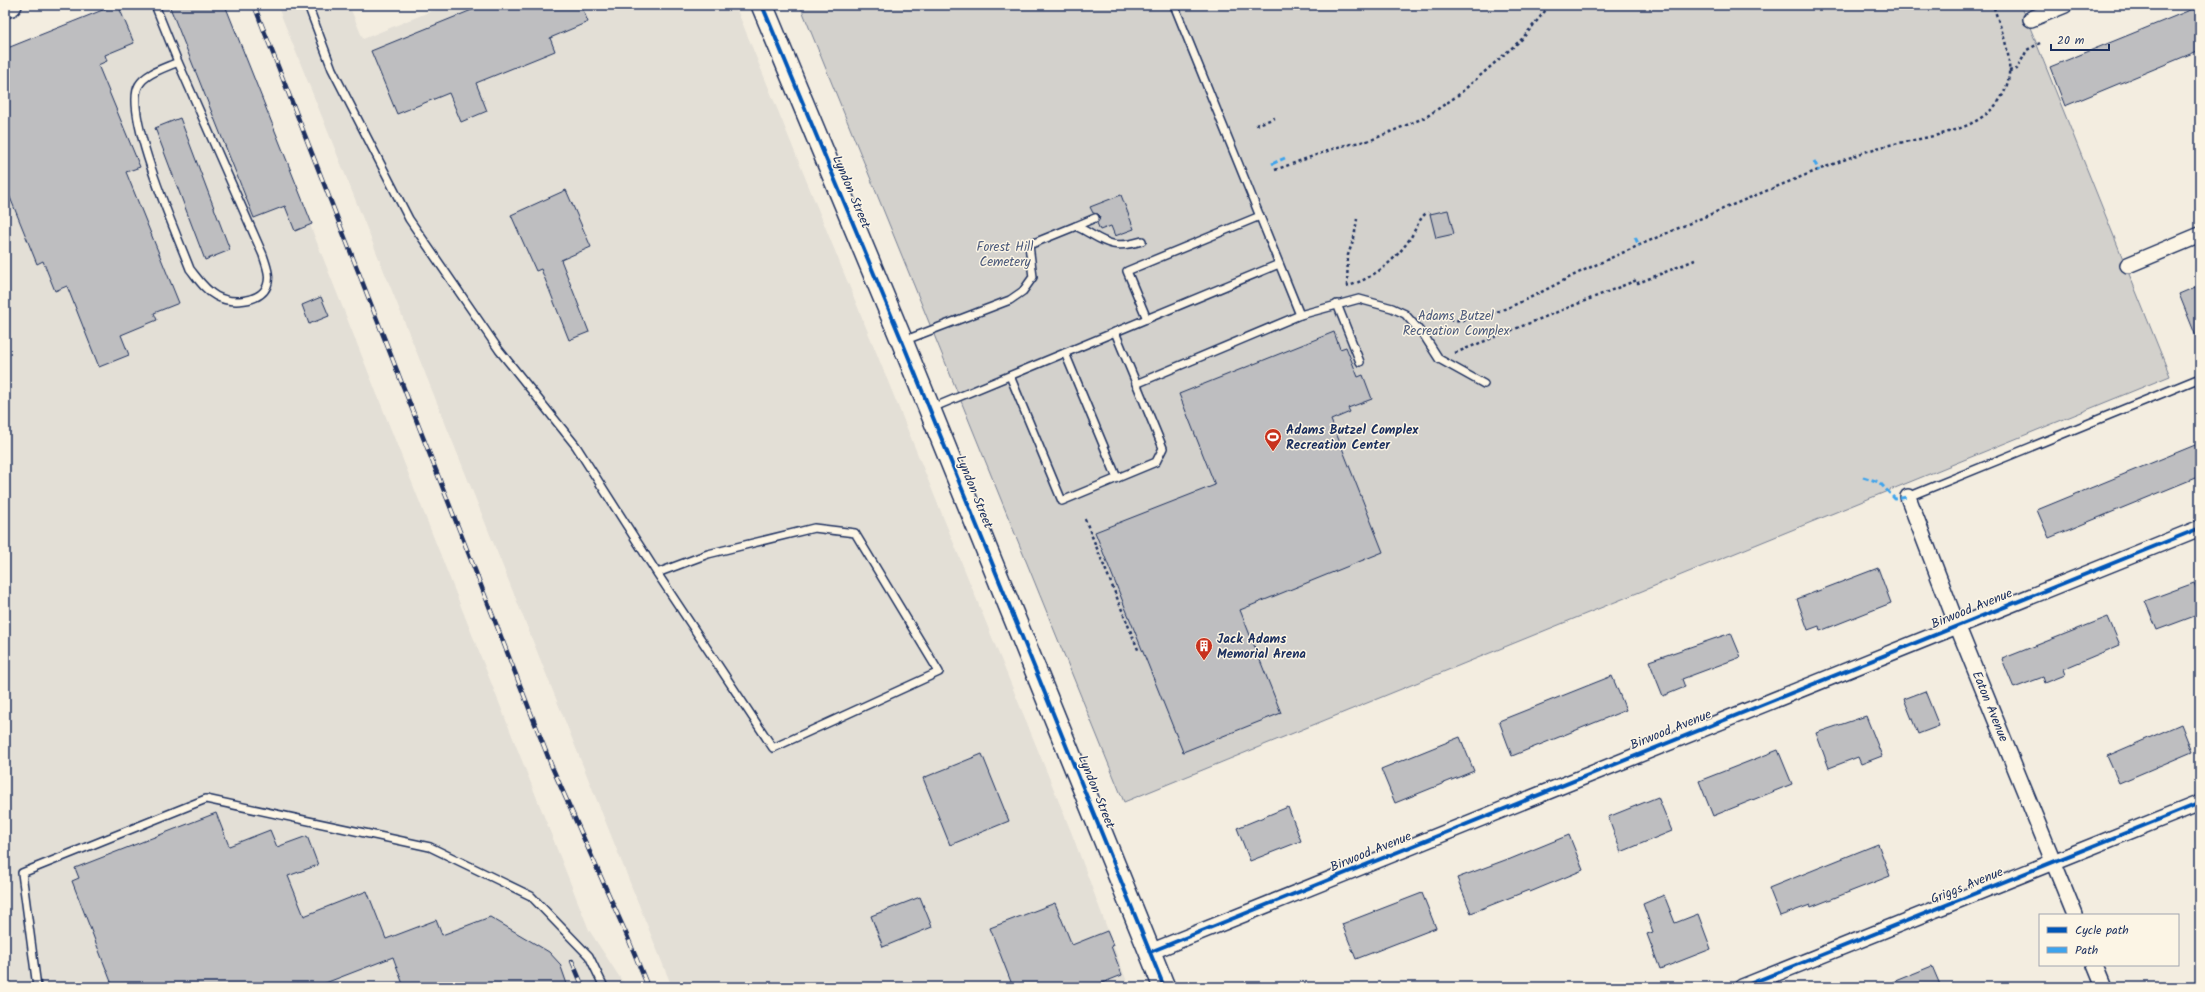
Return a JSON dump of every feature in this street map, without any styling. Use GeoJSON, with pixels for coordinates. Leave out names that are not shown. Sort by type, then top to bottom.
{"type":"FeatureCollection","features":[{"type":"Feature","properties":{"kind":"street"},"geometry":{"type":"LineString","coordinates":[[5,8],[11,5]]}},
{"type":"Feature","properties":{"kind":"street","name":"Lyndon Street"},"geometry":{"type":"LineString","coordinates":[[762,5],[930,409],[1164,987]]}},
{"type":"Feature","properties":{"kind":"street"},"geometry":{"type":"LineString","coordinates":[[2031,19],[2065,5]]}},
{"type":"Feature","properties":{"kind":"street"},"geometry":{"type":"LineString","coordinates":[[2128,265],[2200,235]]}},
{"type":"Feature","properties":{"kind":"street","name":"Eaton Avenue"},"geometry":{"type":"LineString","coordinates":[[1908,497],[1957,625],[2075,914]]}},
{"type":"Feature","properties":{"kind":"street","name":"Birwood Avenue"},"geometry":{"type":"LineString","coordinates":[[1150,952],[2200,528]]}},
{"type":"Feature","properties":{"kind":"street","name":"Griggs Avenue"},"geometry":{"type":"LineString","coordinates":[[1742,987],[2200,803]]}},
{"type":"Feature","properties":{"kind":"street"},"geometry":{"type":"LineString","coordinates":[[2095,966],[2104,987]]}},
{"type":"Feature","properties":{"kind":"lane"},"geometry":{"type":"LineString","coordinates":[[155,5],[178,62],[263,255],[268,275],[266,287],[254,298],[236,301],[217,296],[201,284],[190,269],[149,163],[139,130],[136,104],[138,86],[145,78],[178,62]]}},
{"type":"Feature","properties":{"kind":"lane"},"geometry":{"type":"LineString","coordinates":[[308,5],[332,69],[409,219],[499,350],[576,446],[657,573],[773,748],[939,672],[855,533],[814,528],[708,554],[657,573]]}},
{"type":"Feature","properties":{"kind":"lane"},"geometry":{"type":"LineString","coordinates":[[1174,5],[1300,315]]}},
{"type":"Feature","properties":{"kind":"lane"},"geometry":{"type":"LineString","coordinates":[[1147,319],[1127,271],[1260,216]]}},
{"type":"Feature","properties":{"kind":"lane"},"geometry":{"type":"LineString","coordinates":[[902,341],[1010,300],[1023,291],[1033,277],[1029,246],[1095,218]]}},
{"type":"Feature","properties":{"kind":"lane"},"geometry":{"type":"LineString","coordinates":[[1076,226],[1111,245],[1130,245],[1142,241]]}},
{"type":"Feature","properties":{"kind":"lane"},"geometry":{"type":"LineString","coordinates":[[930,409],[1280,264]]}},
{"type":"Feature","properties":{"kind":"lane"},"geometry":{"type":"LineString","coordinates":[[1136,384],[1300,315],[1359,299],[1392,308],[1405,314],[1425,338],[1439,359],[1484,384]]}},
{"type":"Feature","properties":{"kind":"lane"},"geometry":{"type":"LineString","coordinates":[[1337,304],[1360,362]]}},
{"type":"Feature","properties":{"kind":"lane"},"geometry":{"type":"LineString","coordinates":[[1010,376],[1062,501],[1156,462],[1163,448],[1115,332]]}},
{"type":"Feature","properties":{"kind":"lane"},"geometry":{"type":"LineString","coordinates":[[1065,353],[1116,478]]}},
{"type":"Feature","properties":{"kind":"lane"},"geometry":{"type":"LineString","coordinates":[[1908,497],[2200,378]]}},
{"type":"Feature","properties":{"kind":"lane"},"geometry":{"type":"LineString","coordinates":[[37,987],[22,873],[206,799],[430,847],[531,896],[589,956],[604,987]]}},
{"type":"Feature","properties":{"kind":"path"},"geometry":{"type":"LineString","coordinates":[[1275,170],[1341,146],[1372,140],[1426,117],[1457,96],[1522,39],[1550,5]]}},
{"type":"Feature","properties":{"kind":"path"},"geometry":{"type":"LineString","coordinates":[[1405,314],[1424,313],[1448,320],[1465,320],[1495,311],[1536,295],[1589,268],[1684,226],[1836,163],[1880,147],[1932,137],[1958,129],[1977,119],[1992,108],[2002,96],[2009,71],[2004,40],[1993,5]]}},
{"type":"Feature","properties":{"kind":"path"},"geometry":{"type":"LineString","coordinates":[[2009,71],[2017,69],[2027,50],[2040,43]]}},
{"type":"Feature","properties":{"kind":"path"},"geometry":{"type":"LineString","coordinates":[[1256,125],[1275,118]]}},
{"type":"Feature","properties":{"kind":"path"},"geometry":{"type":"LineString","coordinates":[[1340,289],[1379,272],[1396,256],[1410,238],[1424,215],[1428,212]]}},
{"type":"Feature","properties":{"kind":"path"},"geometry":{"type":"LineString","coordinates":[[1348,301],[1348,255],[1354,238],[1357,219]]}},
{"type":"Feature","properties":{"kind":"path"},"geometry":{"type":"LineString","coordinates":[[1439,359],[1637,280],[1638,283],[1695,260]]}},
{"type":"Feature","properties":{"kind":"path"},"geometry":{"type":"LineString","coordinates":[[1086,519],[1139,652]]}},
{"type":"Feature","properties":{"kind":"shaded area"},"geometry":{"type":"Polygon","coordinates":[[[120,5],[223,5],[589,930],[626,987],[5,987],[5,51],[120,5]]]}},
{"type":"Feature","properties":{"kind":"shaded area"},"geometry":{"type":"Polygon","coordinates":[[[277,5],[349,5],[363,39],[446,5],[735,5],[1072,834],[1129,987],[711,987],[708,982],[693,987],[672,987],[277,5]]]}},
{"type":"Feature","properties":{"kind":"green space","name":"Adams Butzel Recreation Complex"},"geometry":{"type":"Polygon","coordinates":[[[800,5],[2021,5],[2170,376],[1124,802],[800,5]]]}},
{"type":"Feature","properties":{"kind":"building"},"geometry":{"type":"Polygon","coordinates":[[[118,5],[134,43],[105,55],[107,61],[98,65],[140,167],[126,172],[179,303],[154,313],[157,320],[121,335],[129,355],[99,367],[67,286],[55,291],[43,261],[37,264],[5,185],[5,49],[118,5]]]}},
{"type":"Feature","properties":{"kind":"building"},"geometry":{"type":"Polygon","coordinates":[[[169,5],[225,5],[312,224],[295,231],[285,206],[254,218],[169,5]]]}},
{"type":"Feature","properties":{"kind":"building"},"geometry":{"type":"Polygon","coordinates":[[[484,5],[581,5],[588,22],[550,38],[555,51],[476,83],[487,111],[461,122],[449,93],[397,114],[371,51],[484,5]]]}},
{"type":"Feature","properties":{"kind":"building"},"geometry":{"type":"Polygon","coordinates":[[[2200,6],[2200,50],[2065,106],[2050,67],[2200,6]]]}},
{"type":"Feature","properties":{"kind":"building"},"geometry":{"type":"Polygon","coordinates":[[[180,118],[230,250],[205,260],[155,128],[180,118]]]}},
{"type":"Feature","properties":{"kind":"building"},"geometry":{"type":"Polygon","coordinates":[[[566,190],[591,247],[561,260],[589,332],[569,340],[541,269],[536,271],[511,215],[566,190]]]}},
{"type":"Feature","properties":{"kind":"building"},"geometry":{"type":"Polygon","coordinates":[[[1121,195],[1134,229],[1115,236],[1111,226],[1100,230],[1097,223],[1100,216],[1093,213],[1090,207],[1121,195]]]}},
{"type":"Feature","properties":{"kind":"building"},"geometry":{"type":"Polygon","coordinates":[[[1448,210],[1454,234],[1436,238],[1430,214],[1448,210]]]}},
{"type":"Feature","properties":{"kind":"building"},"geometry":{"type":"Polygon","coordinates":[[[2200,285],[2200,344],[2199,344],[2179,294],[2200,285]]]}},
{"type":"Feature","properties":{"kind":"building"},"geometry":{"type":"Polygon","coordinates":[[[321,297],[329,316],[309,324],[302,305],[321,297]]]}},
{"type":"Feature","properties":{"kind":"building"},"geometry":{"type":"Polygon","coordinates":[[[1334,332],[1340,349],[1346,347],[1358,377],[1363,375],[1372,399],[1348,408],[1350,412],[1331,420],[1383,552],[1240,610],[1281,713],[1183,752],[1095,532],[1215,485],[1179,394],[1334,332]]]}},
{"type":"Feature","properties":{"kind":"building"},"geometry":{"type":"Polygon","coordinates":[[[2200,443],[2200,476],[2049,538],[2037,510],[2200,443]]]}},
{"type":"Feature","properties":{"kind":"building"},"geometry":{"type":"Polygon","coordinates":[[[1878,568],[1891,603],[1820,631],[1819,626],[1808,630],[1797,599],[1878,568]]]}},
{"type":"Feature","properties":{"kind":"building"},"geometry":{"type":"Polygon","coordinates":[[[2194,583],[2200,597],[2200,614],[2157,630],[2145,601],[2194,583]]]}},
{"type":"Feature","properties":{"kind":"building"},"geometry":{"type":"Polygon","coordinates":[[[2108,617],[2120,645],[2063,669],[2065,675],[2045,683],[2043,677],[2014,688],[2002,659],[2108,617]]]}},
{"type":"Feature","properties":{"kind":"building"},"geometry":{"type":"Polygon","coordinates":[[[1731,633],[1741,657],[1682,679],[1685,687],[1663,696],[1649,661],[1731,633]]]}},
{"type":"Feature","properties":{"kind":"building"},"geometry":{"type":"Polygon","coordinates":[[[1612,676],[1626,710],[1512,756],[1499,721],[1612,676]]]}},
{"type":"Feature","properties":{"kind":"building"},"geometry":{"type":"Polygon","coordinates":[[[1925,691],[1939,726],[1918,734],[1904,699],[1925,691]]]}},
{"type":"Feature","properties":{"kind":"building"},"geometry":{"type":"Polygon","coordinates":[[[1866,716],[1882,756],[1861,764],[1858,757],[1829,768],[1816,733],[1866,716]]]}},
{"type":"Feature","properties":{"kind":"building"},"geometry":{"type":"Polygon","coordinates":[[[2181,724],[2192,752],[2119,783],[2107,756],[2181,724]]]}},
{"type":"Feature","properties":{"kind":"building"},"geometry":{"type":"Polygon","coordinates":[[[1460,737],[1474,771],[1395,803],[1381,769],[1460,737]]]}},
{"type":"Feature","properties":{"kind":"building"},"geometry":{"type":"Polygon","coordinates":[[[1778,750],[1792,784],[1713,816],[1699,781],[1778,750]]]}},
{"type":"Feature","properties":{"kind":"building"},"geometry":{"type":"Polygon","coordinates":[[[982,754],[1009,821],[950,845],[923,778],[982,754]]]}},
{"type":"Feature","properties":{"kind":"building"},"geometry":{"type":"Polygon","coordinates":[[[1658,797],[1672,831],[1621,852],[1608,817],[1658,797]]]}},
{"type":"Feature","properties":{"kind":"building"},"geometry":{"type":"Polygon","coordinates":[[[1288,807],[1301,841],[1250,861],[1237,828],[1288,807]]]}},
{"type":"Feature","properties":{"kind":"building"},"geometry":{"type":"Polygon","coordinates":[[[216,813],[229,846],[270,830],[277,847],[307,836],[318,865],[288,876],[304,916],[367,891],[386,939],[436,920],[442,935],[490,917],[549,952],[560,964],[568,987],[404,987],[393,957],[315,987],[113,987],[72,881],[79,878],[75,868],[216,813]]]}},
{"type":"Feature","properties":{"kind":"building"},"geometry":{"type":"Polygon","coordinates":[[[1569,835],[1583,870],[1530,892],[1529,890],[1471,913],[1457,878],[1508,860],[1569,835]]]}},
{"type":"Feature","properties":{"kind":"building"},"geometry":{"type":"Polygon","coordinates":[[[1878,844],[1890,876],[1811,907],[1810,905],[1780,916],[1769,888],[1878,844]]]}},
{"type":"Feature","properties":{"kind":"building"},"geometry":{"type":"Polygon","coordinates":[[[1422,893],[1436,928],[1356,959],[1342,924],[1422,893]]]}},
{"type":"Feature","properties":{"kind":"building"},"geometry":{"type":"Polygon","coordinates":[[[1664,895],[1675,923],[1698,914],[1711,949],[1660,969],[1647,934],[1653,932],[1643,904],[1664,895]]]}},
{"type":"Feature","properties":{"kind":"building"},"geometry":{"type":"Polygon","coordinates":[[[920,897],[932,927],[883,947],[871,916],[920,897]]]}},
{"type":"Feature","properties":{"kind":"building"},"geometry":{"type":"Polygon","coordinates":[[[1055,903],[1072,945],[1107,931],[1122,975],[1092,987],[1013,987],[990,928],[1055,903]]]}},
{"type":"Feature","properties":{"kind":"building"},"geometry":{"type":"Polygon","coordinates":[[[1932,966],[1941,987],[1883,987],[1883,986],[1932,966]]]}},
{"type":"Feature","properties":{"kind":"railway"},"geometry":{"type":"LineString","coordinates":[[254,5],[552,767],[628,938],[648,987]]}},
{"type":"Feature","properties":{"kind":"railway"},"geometry":{"type":"LineString","coordinates":[[572,961],[583,987]]}},
{"type":"Feature","properties":{"kind":"marked path"},"geometry":{"type":"LineString","coordinates":[[1272,164],[1285,158]]}},
{"type":"Feature","properties":{"kind":"marked path"},"geometry":{"type":"LineString","coordinates":[[1814,161],[1819,171]]}},
{"type":"Feature","properties":{"kind":"marked path"},"geometry":{"type":"LineString","coordinates":[[1635,237],[1639,246]]}},
{"type":"Feature","properties":{"kind":"marked path"},"geometry":{"type":"LineString","coordinates":[[1863,477],[1879,482],[1895,499],[1908,497]]}},
{"type":"Feature","properties":{"kind":"cycle path"},"geometry":{"type":"LineString","coordinates":[[762,5],[902,341],[1164,987]]}},
{"type":"Feature","properties":{"kind":"cycle path"},"geometry":{"type":"LineString","coordinates":[[1150,952],[2200,528]]}},
{"type":"Feature","properties":{"kind":"cycle path"},"geometry":{"type":"LineString","coordinates":[[1742,987],[2200,803]]}},
{"type":"Feature","properties":{"kind":"place","name":"Adams Butzel Complex Recreation Center"},"geometry":{"type":"Point","coordinates":[1273,452]}},
{"type":"Feature","properties":{"kind":"place","name":"Jack Adams Memorial Arena"},"geometry":{"type":"Point","coordinates":[1204,661]}},
{"type":"Feature","properties":{"kind":"park label","name":"Forest Hill Cemetery"},"geometry":{"type":"Point","coordinates":[1005,254]}}]}
